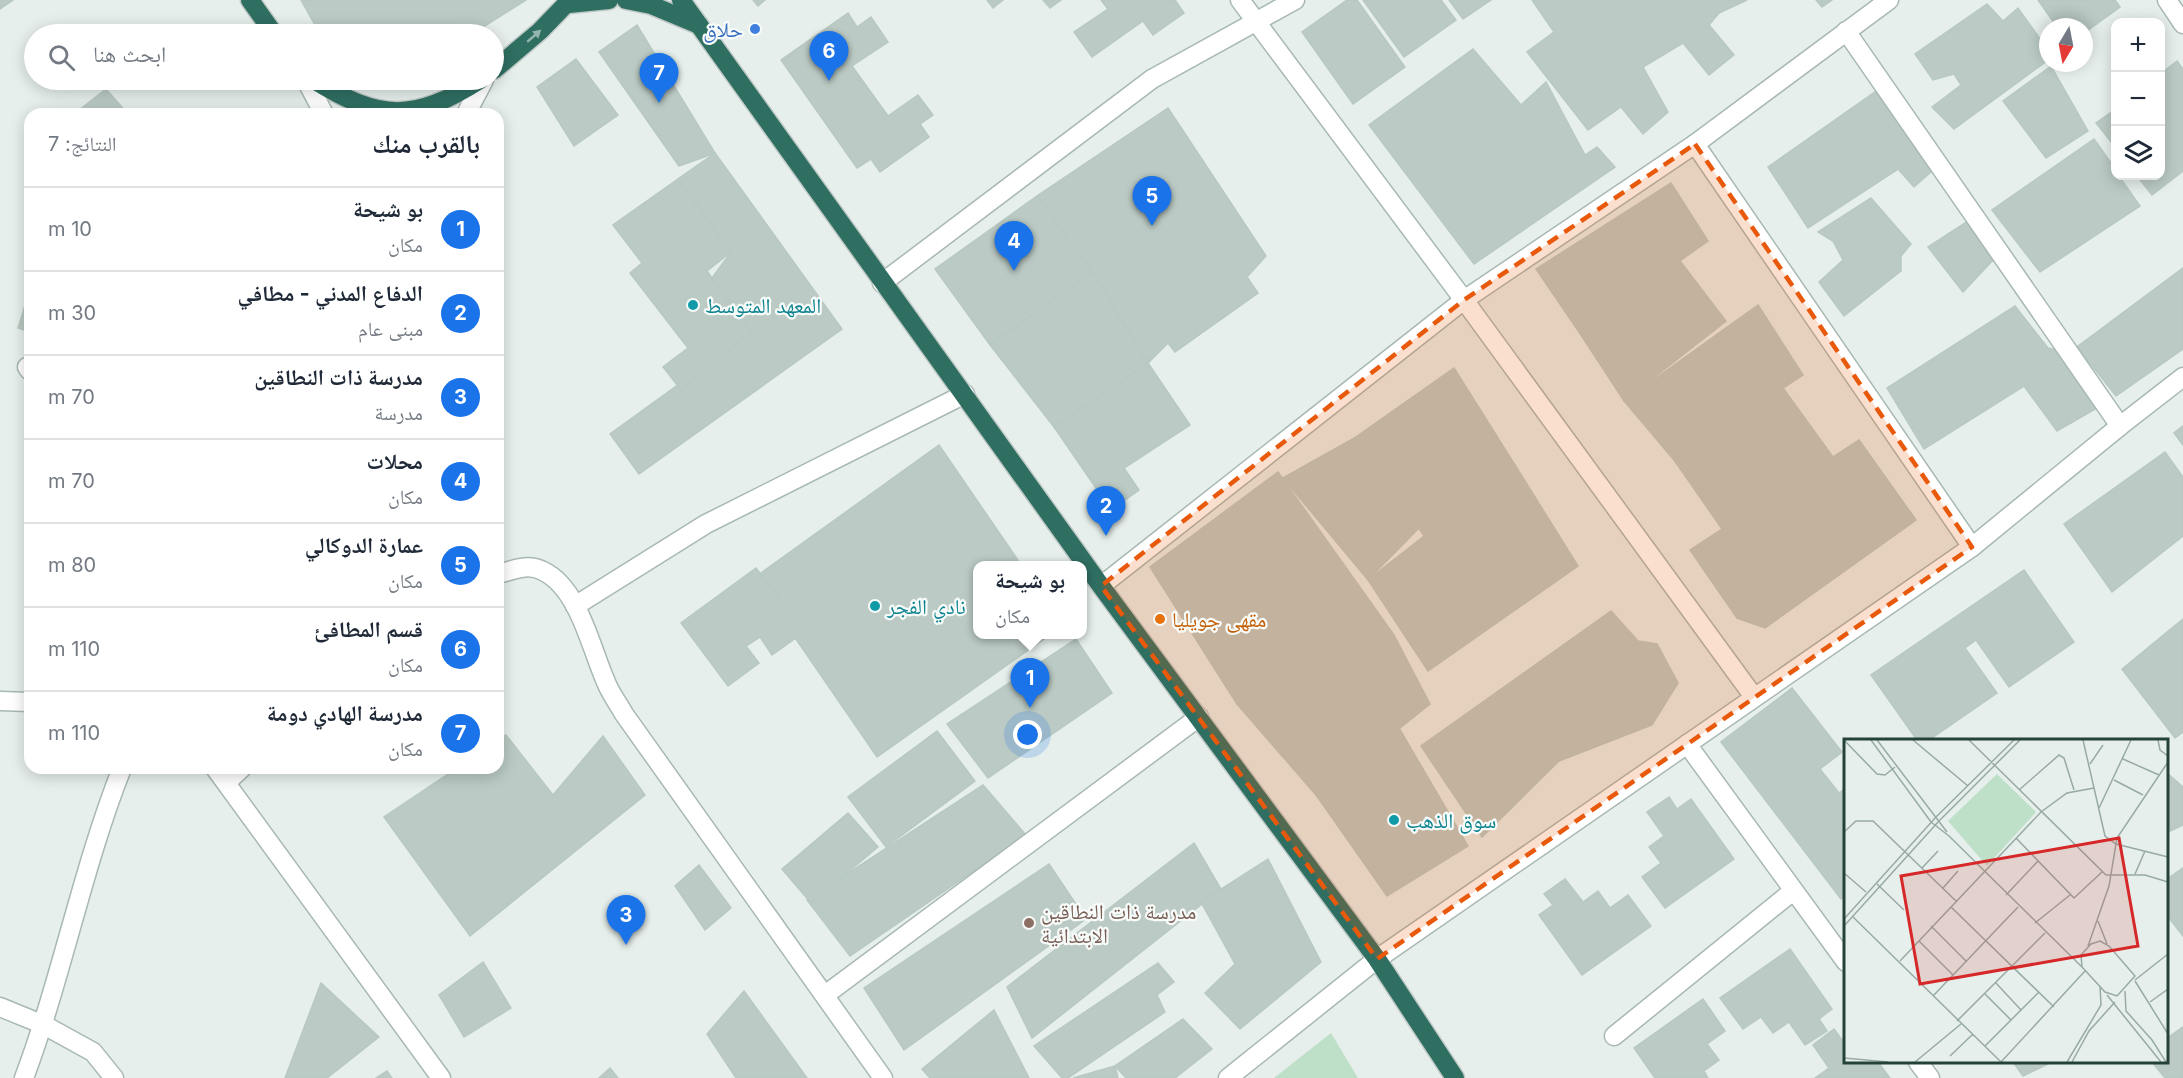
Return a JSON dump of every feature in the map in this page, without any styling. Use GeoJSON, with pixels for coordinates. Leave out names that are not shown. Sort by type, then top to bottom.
{"type":"FeatureCollection","features":[{"type":"Feature","properties":{"kind":"highway"},"geometry":{"type":"LineString","coordinates":[[250,0],[267,24]]}},
{"type":"Feature","properties":{"kind":"highway"},"geometry":{"type":"LineString","coordinates":[[504,61],[570,2],[609,0]]}},
{"type":"Feature","properties":{"kind":"highway"},"geometry":{"type":"LineString","coordinates":[[626,0],[651,5],[704,27]]}},
{"type":"Feature","properties":{"kind":"highway"},"geometry":{"type":"LineString","coordinates":[[681,0],[704,27],[882,283],[965,394],[1083,561]]}},
{"type":"Feature","properties":{"kind":"highway"},"geometry":{"type":"LineString","coordinates":[[330,90],[366,108]]}},
{"type":"Feature","properties":{"kind":"highway"},"geometry":{"type":"LineString","coordinates":[[422,108],[451,98],[465,90]]}},
{"type":"Feature","properties":{"kind":"highway"},"geometry":{"type":"LineString","coordinates":[[1087,566],[1377,959],[1455,1078]]}},
{"type":"Feature","properties":{"kind":"street"},"geometry":{"type":"LineString","coordinates":[[1240,0],[1464,300],[1754,697]]}},
{"type":"Feature","properties":{"kind":"street"},"geometry":{"type":"LineString","coordinates":[[882,283],[1152,79],[1295,0]]}},
{"type":"Feature","properties":{"kind":"street"},"geometry":{"type":"LineString","coordinates":[[1101,586],[1464,300],[1695,144],[1889,0]]}},
{"type":"Feature","properties":{"kind":"street"},"geometry":{"type":"LineString","coordinates":[[2167,0],[2183,24]]}},
{"type":"Feature","properties":{"kind":"street"},"geometry":{"type":"LineString","coordinates":[[1846,31],[2120,426]]}},
{"type":"Feature","properties":{"kind":"street"},"geometry":{"type":"LineString","coordinates":[[311,90],[321,108]]}},
{"type":"Feature","properties":{"kind":"street"},"geometry":{"type":"LineString","coordinates":[[469,108],[477,90]]}},
{"type":"Feature","properties":{"kind":"street"},"geometry":{"type":"LineString","coordinates":[[1695,144],[1972,548]]}},
{"type":"Feature","properties":{"kind":"street"},"geometry":{"type":"LineString","coordinates":[[1228,1078],[1377,959],[1972,548],[2120,426],[2183,378]]}},
{"type":"Feature","properties":{"kind":"street"},"geometry":{"type":"LineString","coordinates":[[575,606],[706,524],[965,394]]}},
{"type":"Feature","properties":{"kind":"street"},"geometry":{"type":"LineString","coordinates":[[504,572],[526,566],[544,571],[560,585],[575,606],[586,628],[606,683],[624,714],[883,1078]]}},
{"type":"Feature","properties":{"kind":"street"},"geometry":{"type":"LineString","coordinates":[[0,701],[24,702]]}},
{"type":"Feature","properties":{"kind":"street"},"geometry":{"type":"LineString","coordinates":[[825,995],[1198,717]]}},
{"type":"Feature","properties":{"kind":"street"},"geometry":{"type":"LineString","coordinates":[[1687,744],[1844,961]]}},
{"type":"Feature","properties":{"kind":"street"},"geometry":{"type":"LineString","coordinates":[[24,1078],[44,1025],[82,884],[120,774]]}},
{"type":"Feature","properties":{"kind":"street"},"geometry":{"type":"LineString","coordinates":[[221,775],[441,1078]]}},
{"type":"Feature","properties":{"kind":"street"},"geometry":{"type":"LineString","coordinates":[[1614,1036],[1792,891]]}},
{"type":"Feature","properties":{"kind":"street"},"geometry":{"type":"LineString","coordinates":[[0,1006],[44,1025],[93,1052],[114,1078]]}},
{"type":"Feature","properties":{"kind":"street"},"geometry":{"type":"LineString","coordinates":[[1919,1063],[1930,1078]]}},
{"type":"Feature","properties":{"kind":"highlighted area"},"geometry":{"type":"Polygon","coordinates":[[[1695,144],[1972,547],[1377,959],[1101,586],[1464,300],[1695,144]]]}},
{"type":"Feature","properties":{"kind":"green space"},"geometry":{"type":"Polygon","coordinates":[[[1331,1033],[1358,1078],[1274,1078],[1331,1033]]]}},
{"type":"Feature","properties":{"kind":"building"},"geometry":{"type":"Polygon","coordinates":[[[0,0],[13,0],[0,9],[0,0]]]}},
{"type":"Feature","properties":{"kind":"building"},"geometry":{"type":"Polygon","coordinates":[[[301,0],[526,0],[488,24],[314,24],[301,0]]]}},
{"type":"Feature","properties":{"kind":"building"},"geometry":{"type":"Polygon","coordinates":[[[753,0],[765,0],[758,6],[753,0]]]}},
{"type":"Feature","properties":{"kind":"building"},"geometry":{"type":"Polygon","coordinates":[[[987,0],[1003,0],[993,8],[987,0]]]}},
{"type":"Feature","properties":{"kind":"building"},"geometry":{"type":"Polygon","coordinates":[[[1043,0],[1061,0],[1050,8],[1043,0]]]}},
{"type":"Feature","properties":{"kind":"building"},"geometry":{"type":"Polygon","coordinates":[[[1101,0],[1175,0],[1184,13],[1153,35],[1143,21],[1092,57],[1074,32],[1108,9],[1101,0]]]}},
{"type":"Feature","properties":{"kind":"building"},"geometry":{"type":"Polygon","coordinates":[[[1347,0],[1357,0],[1405,67],[1353,104],[1302,32],[1347,0]]]}},
{"type":"Feature","properties":{"kind":"building"},"geometry":{"type":"Polygon","coordinates":[[[1363,0],[1441,0],[1456,20],[1404,57],[1363,0]]]}},
{"type":"Feature","properties":{"kind":"building"},"geometry":{"type":"Polygon","coordinates":[[[1449,0],[1491,0],[1463,19],[1449,0]]]}},
{"type":"Feature","properties":{"kind":"building"},"geometry":{"type":"Polygon","coordinates":[[[1532,0],[1747,0],[1719,13],[1709,25],[1734,55],[1709,75],[1683,43],[1643,67],[1668,112],[1643,134],[1621,107],[1588,130],[1527,52],[1554,32],[1532,0]]]}},
{"type":"Feature","properties":{"kind":"building"},"geometry":{"type":"Polygon","coordinates":[[[1816,0],[1832,0],[1822,7],[1816,0]]]}},
{"type":"Feature","properties":{"kind":"building"},"geometry":{"type":"Polygon","coordinates":[[[2038,0],[2115,0],[2120,7],[2093,26],[2093,18],[2051,18],[2038,0]]]}},
{"type":"Feature","properties":{"kind":"building"},"geometry":{"type":"Polygon","coordinates":[[[1987,4],[2003,21],[2018,8],[2039,37],[2039,67],[1954,129],[1932,107],[1961,85],[1954,74],[1933,80],[1915,54],[1987,4]]]}},
{"type":"Feature","properties":{"kind":"building"},"geometry":{"type":"Polygon","coordinates":[[[848,13],[857,27],[871,17],[888,42],[852,66],[888,116],[918,95],[933,115],[920,124],[929,137],[880,172],[871,159],[857,168],[781,60],[848,13]]]}},
{"type":"Feature","properties":{"kind":"building"},"geometry":{"type":"Polygon","coordinates":[[[637,25],[715,153],[679,166],[599,52],[637,25]]]}},
{"type":"Feature","properties":{"kind":"building"},"geometry":{"type":"Polygon","coordinates":[[[1473,49],[1521,105],[1546,82],[1585,155],[1597,147],[1615,167],[1474,264],[1369,125],[1473,49]]]}},
{"type":"Feature","properties":{"kind":"building"},"geometry":{"type":"Polygon","coordinates":[[[576,59],[618,115],[574,146],[537,87],[576,59]]]}},
{"type":"Feature","properties":{"kind":"building"},"geometry":{"type":"Polygon","coordinates":[[[2177,61],[2183,69],[2183,171],[2152,195],[2140,180],[2165,180],[2165,70],[2177,61]]]}},
{"type":"Feature","properties":{"kind":"building"},"geometry":{"type":"Polygon","coordinates":[[[2043,72],[2054,72],[2088,131],[2046,158],[2003,101],[2043,72]]]}},
{"type":"Feature","properties":{"kind":"building"},"geometry":{"type":"Polygon","coordinates":[[[1879,89],[1933,170],[1914,187],[1898,169],[1808,228],[1768,167],[1879,89]]]}},
{"type":"Feature","properties":{"kind":"building"},"geometry":{"type":"Polygon","coordinates":[[[107,90],[123,108],[82,108],[107,90]]]}},
{"type":"Feature","properties":{"kind":"building"},"geometry":{"type":"Polygon","coordinates":[[[1168,108],[1266,256],[1247,277],[1258,293],[1175,352],[1168,343],[1148,363],[1092,272],[1037,196],[1168,108]]]}},
{"type":"Feature","properties":{"kind":"building"},"geometry":{"type":"Polygon","coordinates":[[[2111,112],[2111,142],[2096,123],[2111,112]]]}},
{"type":"Feature","properties":{"kind":"building"},"geometry":{"type":"Polygon","coordinates":[[[2094,139],[2111,163],[2111,180],[2122,180],[2140,206],[2040,272],[1992,210],[2094,139]]]}},
{"type":"Feature","properties":{"kind":"building"},"geometry":{"type":"Polygon","coordinates":[[[715,153],[842,329],[639,474],[610,434],[751,332],[712,278],[731,252],[678,179],[715,153]]]}},
{"type":"Feature","properties":{"kind":"building","name":"المعهد المتوسط"},"geometry":{"type":"Polygon","coordinates":[[[678,179],[731,252],[707,271],[751,332],[681,390],[663,367],[688,348],[630,273],[642,263],[613,225],[678,179]]]}},
{"type":"Feature","properties":{"kind":"building"},"geometry":{"type":"Polygon","coordinates":[[[1671,183],[1708,241],[1579,332],[1536,269],[1671,183]]]}},
{"type":"Feature","properties":{"kind":"building"},"geometry":{"type":"Polygon","coordinates":[[[1037,196],[1092,272],[990,345],[935,269],[1037,196]]]}},
{"type":"Feature","properties":{"kind":"building"},"geometry":{"type":"Polygon","coordinates":[[[1871,198],[1911,244],[1901,256],[1901,271],[1844,316],[1819,282],[1843,260],[1833,241],[1818,232],[1871,198]]]}},
{"type":"Feature","properties":{"kind":"building"},"geometry":{"type":"Polygon","coordinates":[[[1968,221],[1995,258],[1963,292],[1928,247],[1968,221]]]}},
{"type":"Feature","properties":{"kind":"building"},"geometry":{"type":"Polygon","coordinates":[[[1680,261],[1726,321],[1624,401],[1579,332],[1680,261]]]}},
{"type":"Feature","properties":{"kind":"building"},"geometry":{"type":"Polygon","coordinates":[[[2183,268],[2183,349],[2116,396],[2077,347],[2183,268]]]}},
{"type":"Feature","properties":{"kind":"building"},"geometry":{"type":"Polygon","coordinates":[[[1092,272],[1148,363],[1054,427],[990,345],[1092,272]]]}},
{"type":"Feature","properties":{"kind":"building"},"geometry":{"type":"Polygon","coordinates":[[[1758,305],[1803,375],[1674,460],[1624,401],[1758,305]]]}},
{"type":"Feature","properties":{"kind":"building"},"geometry":{"type":"Polygon","coordinates":[[[2015,306],[2048,348],[2060,351],[2097,408],[2057,431],[2024,386],[1924,449],[1887,388],[2015,306]]]}},
{"type":"Feature","properties":{"kind":"building"},"geometry":{"type":"Polygon","coordinates":[[[24,308],[24,330],[18,328],[24,308]]]}},
{"type":"Feature","properties":{"kind":"building"},"geometry":{"type":"Polygon","coordinates":[[[1148,363],[1190,425],[1124,468],[1139,490],[1111,510],[1054,427],[1148,363]]]}},
{"type":"Feature","properties":{"kind":"building"},"geometry":{"type":"Polygon","coordinates":[[[1454,368],[1515,465],[1424,536],[1356,437],[1454,368]]]}},
{"type":"Feature","properties":{"kind":"building"},"geometry":{"type":"Polygon","coordinates":[[[1783,388],[1833,457],[1722,529],[1674,460],[1783,388]]]}},
{"type":"Feature","properties":{"kind":"building"},"geometry":{"type":"Polygon","coordinates":[[[2183,426],[2183,445],[2174,433],[2183,426]]]}},
{"type":"Feature","properties":{"kind":"building"},"geometry":{"type":"Polygon","coordinates":[[[1356,437],[1419,528],[1368,580],[1283,478],[1356,437]]]}},
{"type":"Feature","properties":{"kind":"building"},"geometry":{"type":"Polygon","coordinates":[[[1859,440],[1916,520],[1765,628],[1737,618],[1690,550],[1859,440]]]}},
{"type":"Feature","properties":{"kind":"building","name":"نادي الفجر"},"geometry":{"type":"Polygon","coordinates":[[[939,445],[1019,561],[973,561],[973,639],[1044,639],[877,757],[754,578],[939,445]]]}},
{"type":"Feature","properties":{"kind":"building"},"geometry":{"type":"Polygon","coordinates":[[[2165,452],[2183,477],[2183,536],[2112,592],[2064,524],[2165,452]]]}},
{"type":"Feature","properties":{"kind":"building"},"geometry":{"type":"Polygon","coordinates":[[[1515,465],[1578,566],[1428,671],[1368,580],[1515,465]]]}},
{"type":"Feature","properties":{"kind":"building"},"geometry":{"type":"Polygon","coordinates":[[[1278,472],[1394,635],[1308,655],[1266,677],[1237,704],[1150,567],[1278,472]]]}},
{"type":"Feature","properties":{"kind":"building"},"geometry":{"type":"Polygon","coordinates":[[[756,568],[804,632],[772,655],[760,637],[746,646],[759,663],[728,686],[681,623],[756,568]]]}},
{"type":"Feature","properties":{"kind":"building"},"geometry":{"type":"Polygon","coordinates":[[[2024,570],[2074,642],[2009,687],[1976,640],[1965,648],[1997,693],[1930,739],[1916,739],[1871,675],[2024,570]]]}},
{"type":"Feature","properties":{"kind":"building"},"geometry":{"type":"Polygon","coordinates":[[[1611,611],[1638,641],[1657,644],[1678,683],[1652,725],[1559,761],[1482,837],[1421,746],[1611,611]]]}},
{"type":"Feature","properties":{"kind":"building"},"geometry":{"type":"Polygon","coordinates":[[[2183,619],[2183,732],[2175,738],[2122,669],[2183,619]]]}},
{"type":"Feature","properties":{"kind":"building"},"geometry":{"type":"Polygon","coordinates":[[[1394,635],[1430,704],[1316,795],[1237,704],[1266,677],[1308,655],[1394,635]]]}},
{"type":"Feature","properties":{"kind":"building"},"geometry":{"type":"Polygon","coordinates":[[[1076,639],[1112,693],[988,778],[947,724],[1076,639]]]}},
{"type":"Feature","properties":{"kind":"building"},"geometry":{"type":"Polygon","coordinates":[[[1792,688],[1842,752],[1820,769],[1839,793],[1844,789],[1844,897],[1841,899],[1721,742],[1792,688]]]}},
{"type":"Feature","properties":{"kind":"building","name":"سوق الذهب"},"geometry":{"type":"Polygon","coordinates":[[[1399,728],[1468,846],[1387,896],[1316,795],[1399,728]]]}},
{"type":"Feature","properties":{"kind":"building"},"geometry":{"type":"Polygon","coordinates":[[[937,731],[975,781],[886,847],[848,797],[937,731]]]}},
{"type":"Feature","properties":{"kind":"building"},"geometry":{"type":"Polygon","coordinates":[[[506,735],[553,795],[603,736],[645,795],[470,936],[384,817],[448,774],[504,774],[504,736],[506,735]]]}},
{"type":"Feature","properties":{"kind":"building"},"geometry":{"type":"Polygon","coordinates":[[[2168,774],[2183,787],[2183,825],[2168,832],[2168,774]]]}},
{"type":"Feature","properties":{"kind":"building"},"geometry":{"type":"Polygon","coordinates":[[[983,785],[1026,835],[850,956],[807,900],[983,785]]]}},
{"type":"Feature","properties":{"kind":"building"},"geometry":{"type":"Polygon","coordinates":[[[1669,797],[1677,809],[1691,799],[1734,859],[1665,908],[1642,877],[1661,863],[1649,847],[1664,836],[1647,812],[1669,797]]]}},
{"type":"Feature","properties":{"kind":"building"},"geometry":{"type":"Polygon","coordinates":[[[848,813],[878,847],[811,903],[782,869],[848,813]]]}},
{"type":"Feature","properties":{"kind":"building"},"geometry":{"type":"Polygon","coordinates":[[[1194,843],[1221,889],[1032,1038],[1007,987],[1194,843]]]}},
{"type":"Feature","properties":{"kind":"building"},"geometry":{"type":"Polygon","coordinates":[[[1268,859],[1321,962],[1240,1029],[1205,993],[1235,964],[1201,902],[1268,859]]]}},
{"type":"Feature","properties":{"kind":"building"},"geometry":{"type":"Polygon","coordinates":[[[1049,864],[1086,919],[904,1050],[864,988],[1049,864]]]}},
{"type":"Feature","properties":{"kind":"building"},"geometry":{"type":"Polygon","coordinates":[[[699,865],[731,908],[705,930],[675,886],[699,865]]]}},
{"type":"Feature","properties":{"kind":"building"},"geometry":{"type":"Polygon","coordinates":[[[2183,868],[2183,936],[2168,917],[2168,879],[2183,868]]]}},
{"type":"Feature","properties":{"kind":"building"},"geometry":{"type":"Polygon","coordinates":[[[1565,879],[1583,902],[1598,891],[1610,908],[1628,895],[1651,926],[1582,975],[1539,915],[1553,905],[1544,894],[1565,879]]]}},
{"type":"Feature","properties":{"kind":"building"},"geometry":{"type":"Polygon","coordinates":[[[1790,949],[1832,1009],[1819,1019],[1827,1031],[1805,1045],[1789,1022],[1773,1033],[1761,1017],[1743,1029],[1720,998],[1790,949]]]}},
{"type":"Feature","properties":{"kind":"building"},"geometry":{"type":"Polygon","coordinates":[[[483,962],[511,1008],[464,1037],[439,995],[483,962]]]}},
{"type":"Feature","properties":{"kind":"building"},"geometry":{"type":"Polygon","coordinates":[[[1158,963],[1174,982],[1157,995],[1165,1012],[1068,1078],[1062,1078],[1034,1046],[1158,963]]]}},
{"type":"Feature","properties":{"kind":"building"},"geometry":{"type":"Polygon","coordinates":[[[321,983],[379,1037],[327,1078],[285,1078],[321,983]]]}},
{"type":"Feature","properties":{"kind":"building"},"geometry":{"type":"Polygon","coordinates":[[[744,991],[807,1078],[736,1078],[707,1034],[744,991]]]}},
{"type":"Feature","properties":{"kind":"building"},"geometry":{"type":"Polygon","coordinates":[[[1703,999],[1725,1031],[1707,1044],[1719,1060],[1704,1071],[1708,1078],[1655,1078],[1634,1048],[1703,999]]]}},
{"type":"Feature","properties":{"kind":"building"},"geometry":{"type":"Polygon","coordinates":[[[994,1010],[1029,1078],[930,1078],[922,1069],[994,1010]]]}},
{"type":"Feature","properties":{"kind":"building"},"geometry":{"type":"Polygon","coordinates":[[[1183,1019],[1212,1049],[1175,1078],[1126,1078],[1115,1066],[1183,1019]]]}},
{"type":"Feature","properties":{"kind":"building"},"geometry":{"type":"Polygon","coordinates":[[[2183,1027],[2183,1078],[2165,1078],[2153,1063],[2168,1063],[2168,1038],[2183,1027]]]}},
{"type":"Feature","properties":{"kind":"building"},"geometry":{"type":"Polygon","coordinates":[[[1834,1029],[1842,1040],[1844,1039],[1844,1063],[1879,1063],[1890,1078],[1815,1078],[1829,1068],[1813,1045],[1834,1029]]]}},
{"type":"Feature","properties":{"kind":"building"},"geometry":{"type":"Polygon","coordinates":[[[2014,1063],[2050,1063],[2023,1076],[2014,1063]]]}},
{"type":"Feature","properties":{"kind":"building"},"geometry":{"type":"Polygon","coordinates":[[[1115,1066],[1118,1078],[1073,1078],[1115,1066]]]}},
{"type":"Feature","properties":{"kind":"building"},"geometry":{"type":"Polygon","coordinates":[[[610,1068],[618,1078],[599,1078],[610,1068]]]}},
{"type":"Feature","properties":{"kind":"building"},"geometry":{"type":"Polygon","coordinates":[[[387,1071],[392,1078],[376,1078],[387,1071]]]}},
{"type":"Feature","properties":{"kind":"place","name":"حلاق"},"geometry":{"type":"Point","coordinates":[755,29]}},
{"type":"Feature","properties":{"kind":"place","name":"قسم المطافئ"},"geometry":{"type":"Point","coordinates":[829,81]}},
{"type":"Feature","properties":{"kind":"place","name":"مدرسة الهادي دومة"},"geometry":{"type":"Point","coordinates":[659,103]}},
{"type":"Feature","properties":{"kind":"place","name":"عمارة الدوكالي"},"geometry":{"type":"Point","coordinates":[1152,226]}},
{"type":"Feature","properties":{"kind":"place","name":"محلات"},"geometry":{"type":"Point","coordinates":[1014,271]}},
{"type":"Feature","properties":{"kind":"place","name":"المعهد المتوسط"},"geometry":{"type":"Point","coordinates":[693,305]}},
{"type":"Feature","properties":{"kind":"place","name":"الدفاع المدني - مطافي"},"geometry":{"type":"Point","coordinates":[1106,536]}},
{"type":"Feature","properties":{"kind":"place","name":"نادي الفجر"},"geometry":{"type":"Point","coordinates":[875,606]}},
{"type":"Feature","properties":{"kind":"place","name":"مقهى جويليا"},"geometry":{"type":"Point","coordinates":[1160,619]}},
{"type":"Feature","properties":{"kind":"place","name":"بو شيحة"},"geometry":{"type":"Point","coordinates":[1030,708]}},
{"type":"Feature","properties":{"kind":"place","name":"سوق الذهب"},"geometry":{"type":"Point","coordinates":[1394,820]}},
{"type":"Feature","properties":{"kind":"place","name":"مدرسة ذات النطاقين الابتدائية"},"geometry":{"type":"Point","coordinates":[1029,923]}},
{"type":"Feature","properties":{"kind":"place","name":"مدرسة ذات النطاقين"},"geometry":{"type":"Point","coordinates":[626,945]}}]}
